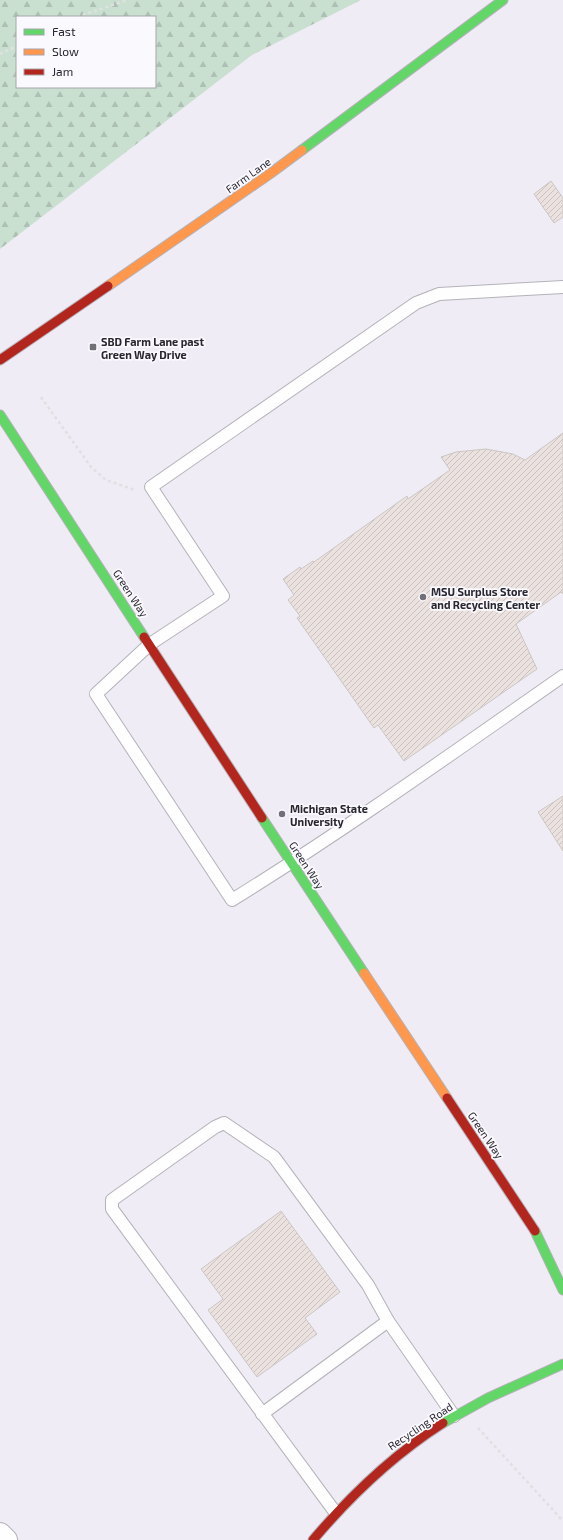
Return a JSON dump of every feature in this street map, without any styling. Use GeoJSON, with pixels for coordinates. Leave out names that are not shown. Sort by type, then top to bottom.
{"type":"FeatureCollection","features":[{"type":"Feature","properties":{"kind":"street","name":"Farm Lane"},"geometry":{"type":"LineString","coordinates":[[0,360],[271,173],[503,0]]}},
{"type":"Feature","properties":{"kind":"street","name":"Green Way"},"geometry":{"type":"LineString","coordinates":[[0,415],[291,863],[535,1230],[563,1290]]}},
{"type":"Feature","properties":{"kind":"street","name":"Recycling Road"},"geometry":{"type":"LineString","coordinates":[[313,1540],[335,1512],[373,1475],[413,1443],[465,1410],[563,1364]]}},
{"type":"Feature","properties":{"kind":"street"},"geometry":{"type":"LineString","coordinates":[[0,1534],[6,1540]]}},
{"type":"Feature","properties":{"kind":"lane"},"geometry":{"type":"LineString","coordinates":[[563,287],[439,294],[416,303],[152,487],[223,596],[150,644],[96,694],[232,900],[375,807],[563,676]]}},
{"type":"Feature","properties":{"kind":"lane"},"geometry":{"type":"LineString","coordinates":[[335,1512],[112,1209],[112,1200],[215,1127],[224,1123],[274,1157],[368,1285],[388,1320],[454,1416]]}},
{"type":"Feature","properties":{"kind":"lane"},"geometry":{"type":"LineString","coordinates":[[262,1414],[388,1320]]}},
{"type":"Feature","properties":{"kind":"path"},"geometry":{"type":"LineString","coordinates":[[80,16],[127,0]]}},
{"type":"Feature","properties":{"kind":"path"},"geometry":{"type":"LineString","coordinates":[[0,54],[16,46]]}},
{"type":"Feature","properties":{"kind":"path"},"geometry":{"type":"LineString","coordinates":[[41,397],[92,467],[106,480],[134,490],[152,487]]}},
{"type":"Feature","properties":{"kind":"path"},"geometry":{"type":"LineString","coordinates":[[476,1425],[563,1521]]}},
{"type":"Feature","properties":{"kind":"shaded area","name":"Michigan State University"},"geometry":{"type":"Polygon","coordinates":[[[0,0],[563,0],[563,1540],[0,1540],[0,0]]]}},
{"type":"Feature","properties":{"kind":"green space"},"geometry":{"type":"Polygon","coordinates":[[[0,0],[361,0],[252,55],[0,249],[0,0]]]}},
{"type":"Feature","properties":{"kind":"building"},"geometry":{"type":"Polygon","coordinates":[[[551,181],[563,198],[563,217],[554,223],[534,194],[551,181]]]}},
{"type":"Feature","properties":{"kind":"building","name":"MSU Surplus Store and Recycling Center"},"geometry":{"type":"Polygon","coordinates":[[[563,433],[563,594],[561,592],[516,624],[537,669],[404,761],[378,725],[374,728],[297,618],[300,616],[288,600],[294,595],[283,579],[300,567],[301,569],[313,561],[314,562],[407,496],[408,499],[450,470],[441,457],[456,452],[486,449],[513,454],[525,460],[563,433]]]}},
{"type":"Feature","properties":{"kind":"building"},"geometry":{"type":"Polygon","coordinates":[[[563,796],[563,851],[538,812],[563,796]]]}},
{"type":"Feature","properties":{"kind":"building"},"geometry":{"type":"Polygon","coordinates":[[[281,1211],[340,1292],[305,1318],[317,1334],[257,1377],[208,1310],[223,1299],[201,1269],[281,1211]]]}},
{"type":"Feature","properties":{"kind":"traffic: fast"},"geometry":{"type":"LineString","coordinates":[[302,150],[503,0]]}},
{"type":"Feature","properties":{"kind":"traffic: fast"},"geometry":{"type":"LineString","coordinates":[[0,415],[144,637]]}},
{"type":"Feature","properties":{"kind":"traffic: fast"},"geometry":{"type":"LineString","coordinates":[[262,818],[364,973]]}},
{"type":"Feature","properties":{"kind":"traffic: fast"},"geometry":{"type":"LineString","coordinates":[[535,1231],[563,1290]]}},
{"type":"Feature","properties":{"kind":"traffic: fast"},"geometry":{"type":"LineString","coordinates":[[443,1423],[488,1398],[563,1364]]}},
{"type":"Feature","properties":{"kind":"traffic: slow"},"geometry":{"type":"LineString","coordinates":[[108,286],[302,150]]}},
{"type":"Feature","properties":{"kind":"traffic: slow"},"geometry":{"type":"LineString","coordinates":[[364,973],[447,1098]]}},
{"type":"Feature","properties":{"kind":"traffic: jam"},"geometry":{"type":"LineString","coordinates":[[0,360],[108,286]]}},
{"type":"Feature","properties":{"kind":"traffic: jam"},"geometry":{"type":"LineString","coordinates":[[144,637],[262,818]]}},
{"type":"Feature","properties":{"kind":"traffic: jam"},"geometry":{"type":"LineString","coordinates":[[447,1098],[535,1231]]}},
{"type":"Feature","properties":{"kind":"traffic: jam"},"geometry":{"type":"LineString","coordinates":[[313,1540],[342,1507],[390,1462],[407,1448],[443,1423]]}},
{"type":"Feature","properties":{"kind":"place","name":"SBD Farm Lane past Green Way Drive"},"geometry":{"type":"Point","coordinates":[93,347]}},
{"type":"Feature","properties":{"kind":"place","name":"MSU Surplus Store and Recycling Center"},"geometry":{"type":"Point","coordinates":[423,597]}},
{"type":"Feature","properties":{"kind":"place","name":"Michigan State University"},"geometry":{"type":"Point","coordinates":[282,814]}}]}
